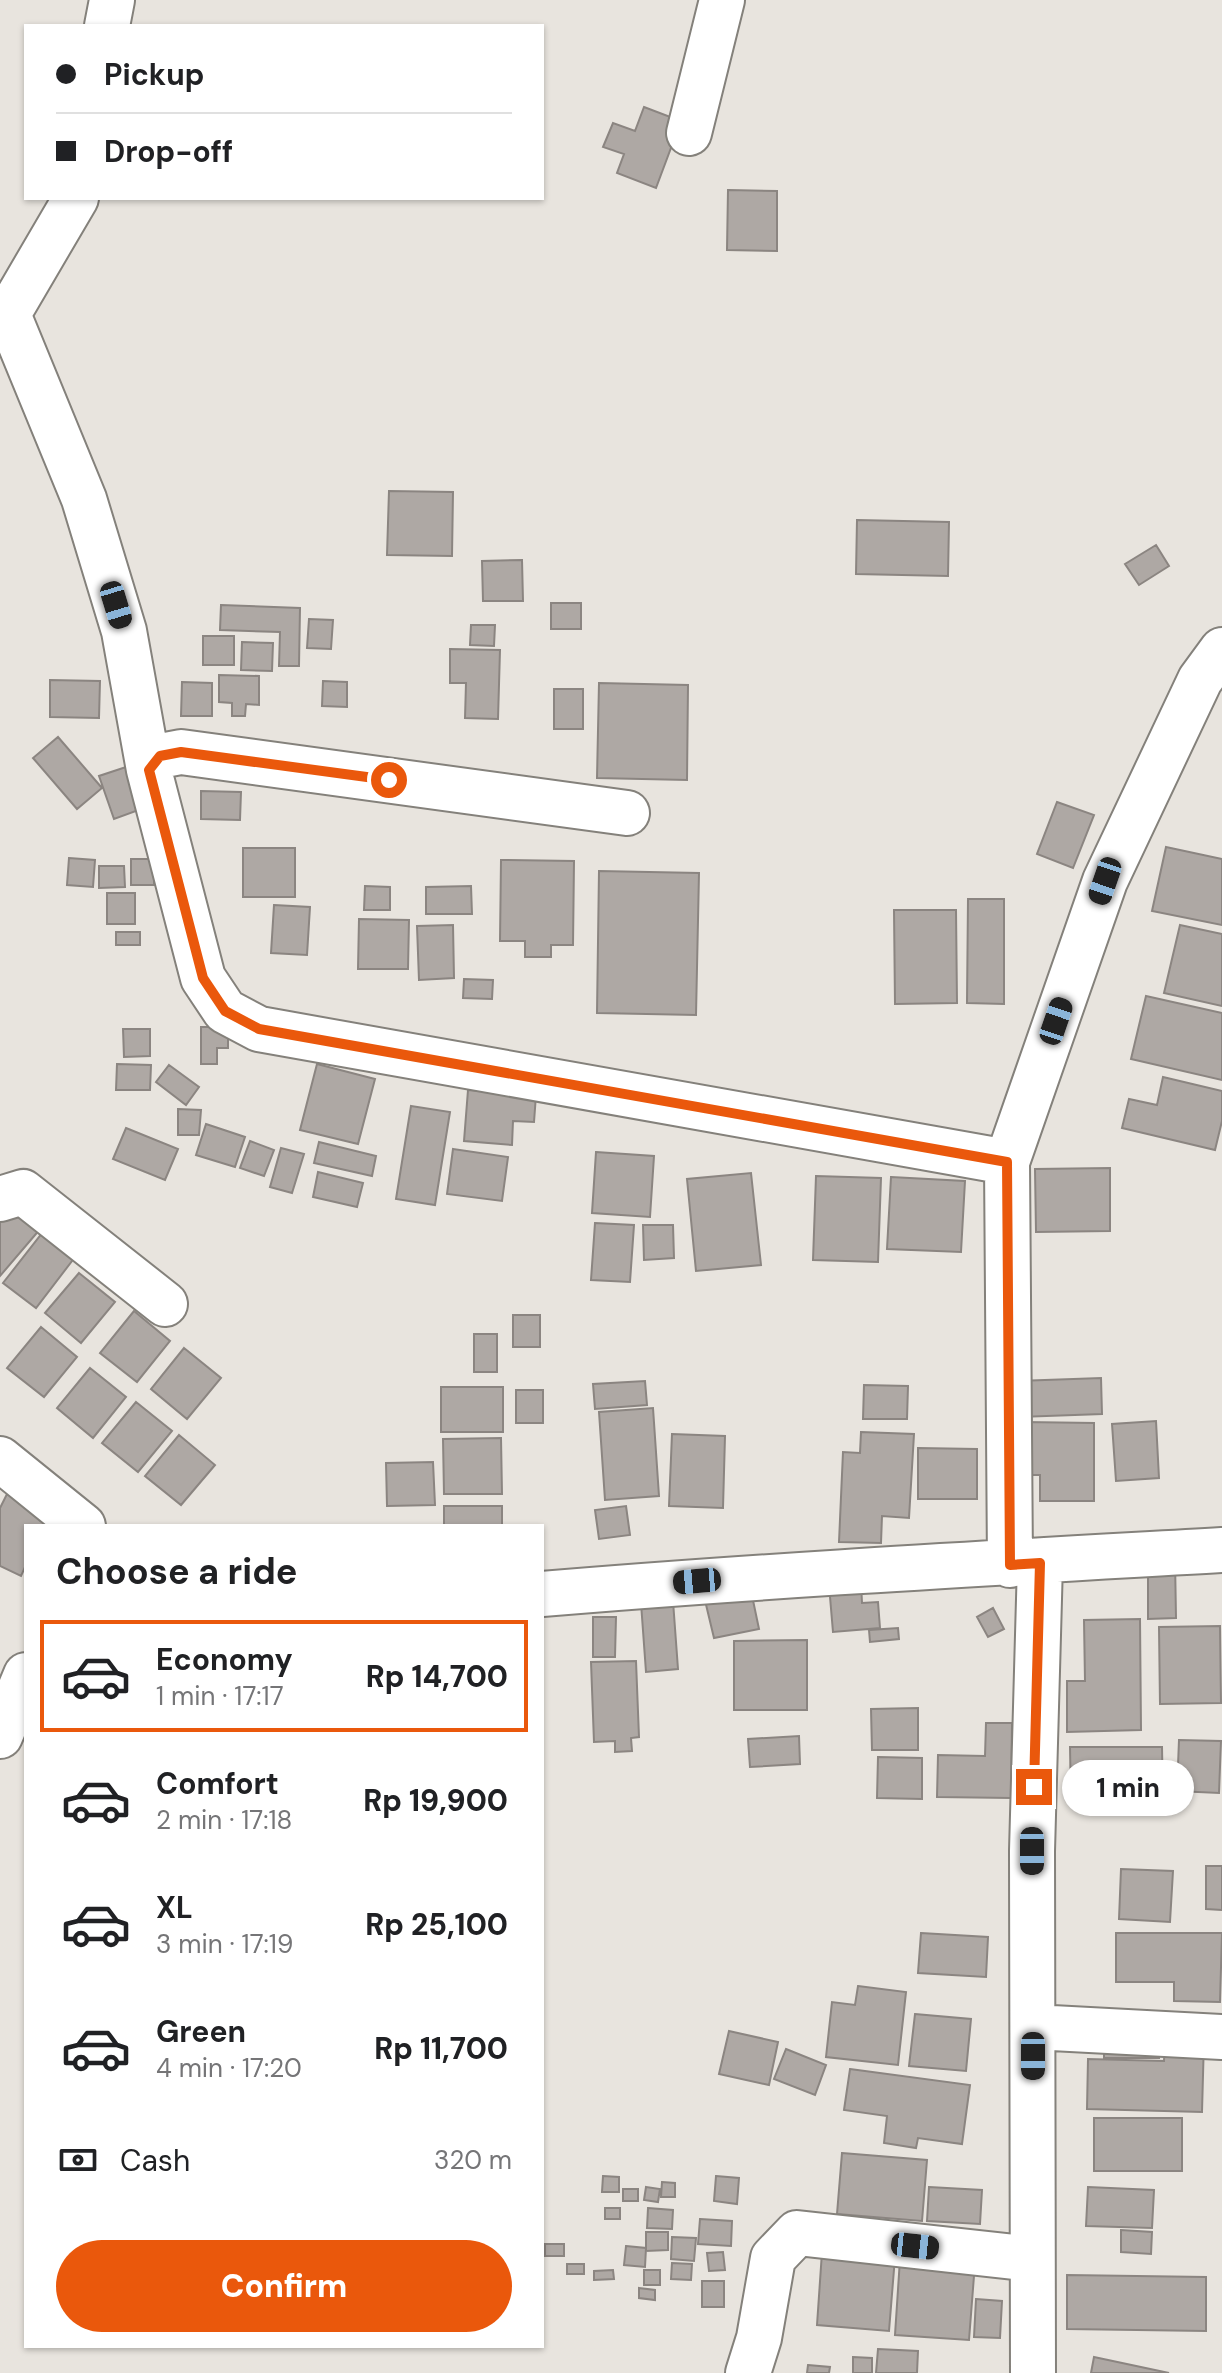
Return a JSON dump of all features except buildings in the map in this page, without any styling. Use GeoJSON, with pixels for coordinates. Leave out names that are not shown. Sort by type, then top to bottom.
{"type":"FeatureCollection","features":[{"type":"Feature","properties":{"kind":"street"},"geometry":{"type":"LineString","coordinates":[[107,24],[112,0]]}},
{"type":"Feature","properties":{"kind":"street"},"geometry":{"type":"LineString","coordinates":[[689,133],[722,0]]}},
{"type":"Feature","properties":{"kind":"street"},"geometry":{"type":"LineString","coordinates":[[75,200],[8,314],[84,499],[124,631],[149,770],[203,978],[225,1011],[259,1029],[1007,1162]]}},
{"type":"Feature","properties":{"kind":"street"},"geometry":{"type":"LineString","coordinates":[[1033,2373],[1032,1851],[1025,1564],[1007,1162],[1105,881],[1200,680],[1222,650]]}},
{"type":"Feature","properties":{"kind":"street"},"geometry":{"type":"LineString","coordinates":[[149,770],[160,756],[181,752],[627,813]]}},
{"type":"Feature","properties":{"kind":"street"},"geometry":{"type":"LineString","coordinates":[[0,1199],[23,1192],[165,1304]]}},
{"type":"Feature","properties":{"kind":"street"},"geometry":{"type":"LineString","coordinates":[[0,1459],[81,1524]]}},
{"type":"Feature","properties":{"kind":"street"},"geometry":{"type":"LineString","coordinates":[[544,1594],[759,1576],[1025,1564],[1222,1550]]}},
{"type":"Feature","properties":{"kind":"street"},"geometry":{"type":"LineString","coordinates":[[0,1736],[24,1680]]}},
{"type":"Feature","properties":{"kind":"street"},"geometry":{"type":"LineString","coordinates":[[1033,2027],[1222,2037]]}},
{"type":"Feature","properties":{"kind":"street"},"geometry":{"type":"LineString","coordinates":[[748,2373],[759,2338],[773,2258],[797,2233],[1032,2259]]}},
{"type":"Feature","properties":{"kind":"route"},"geometry":{"type":"LineString","coordinates":[[389,780],[181,752],[160,756],[149,770],[203,978],[225,1011],[259,1029],[1007,1162],[1010,1565],[1040,1563],[1034,1787]]}}]}
